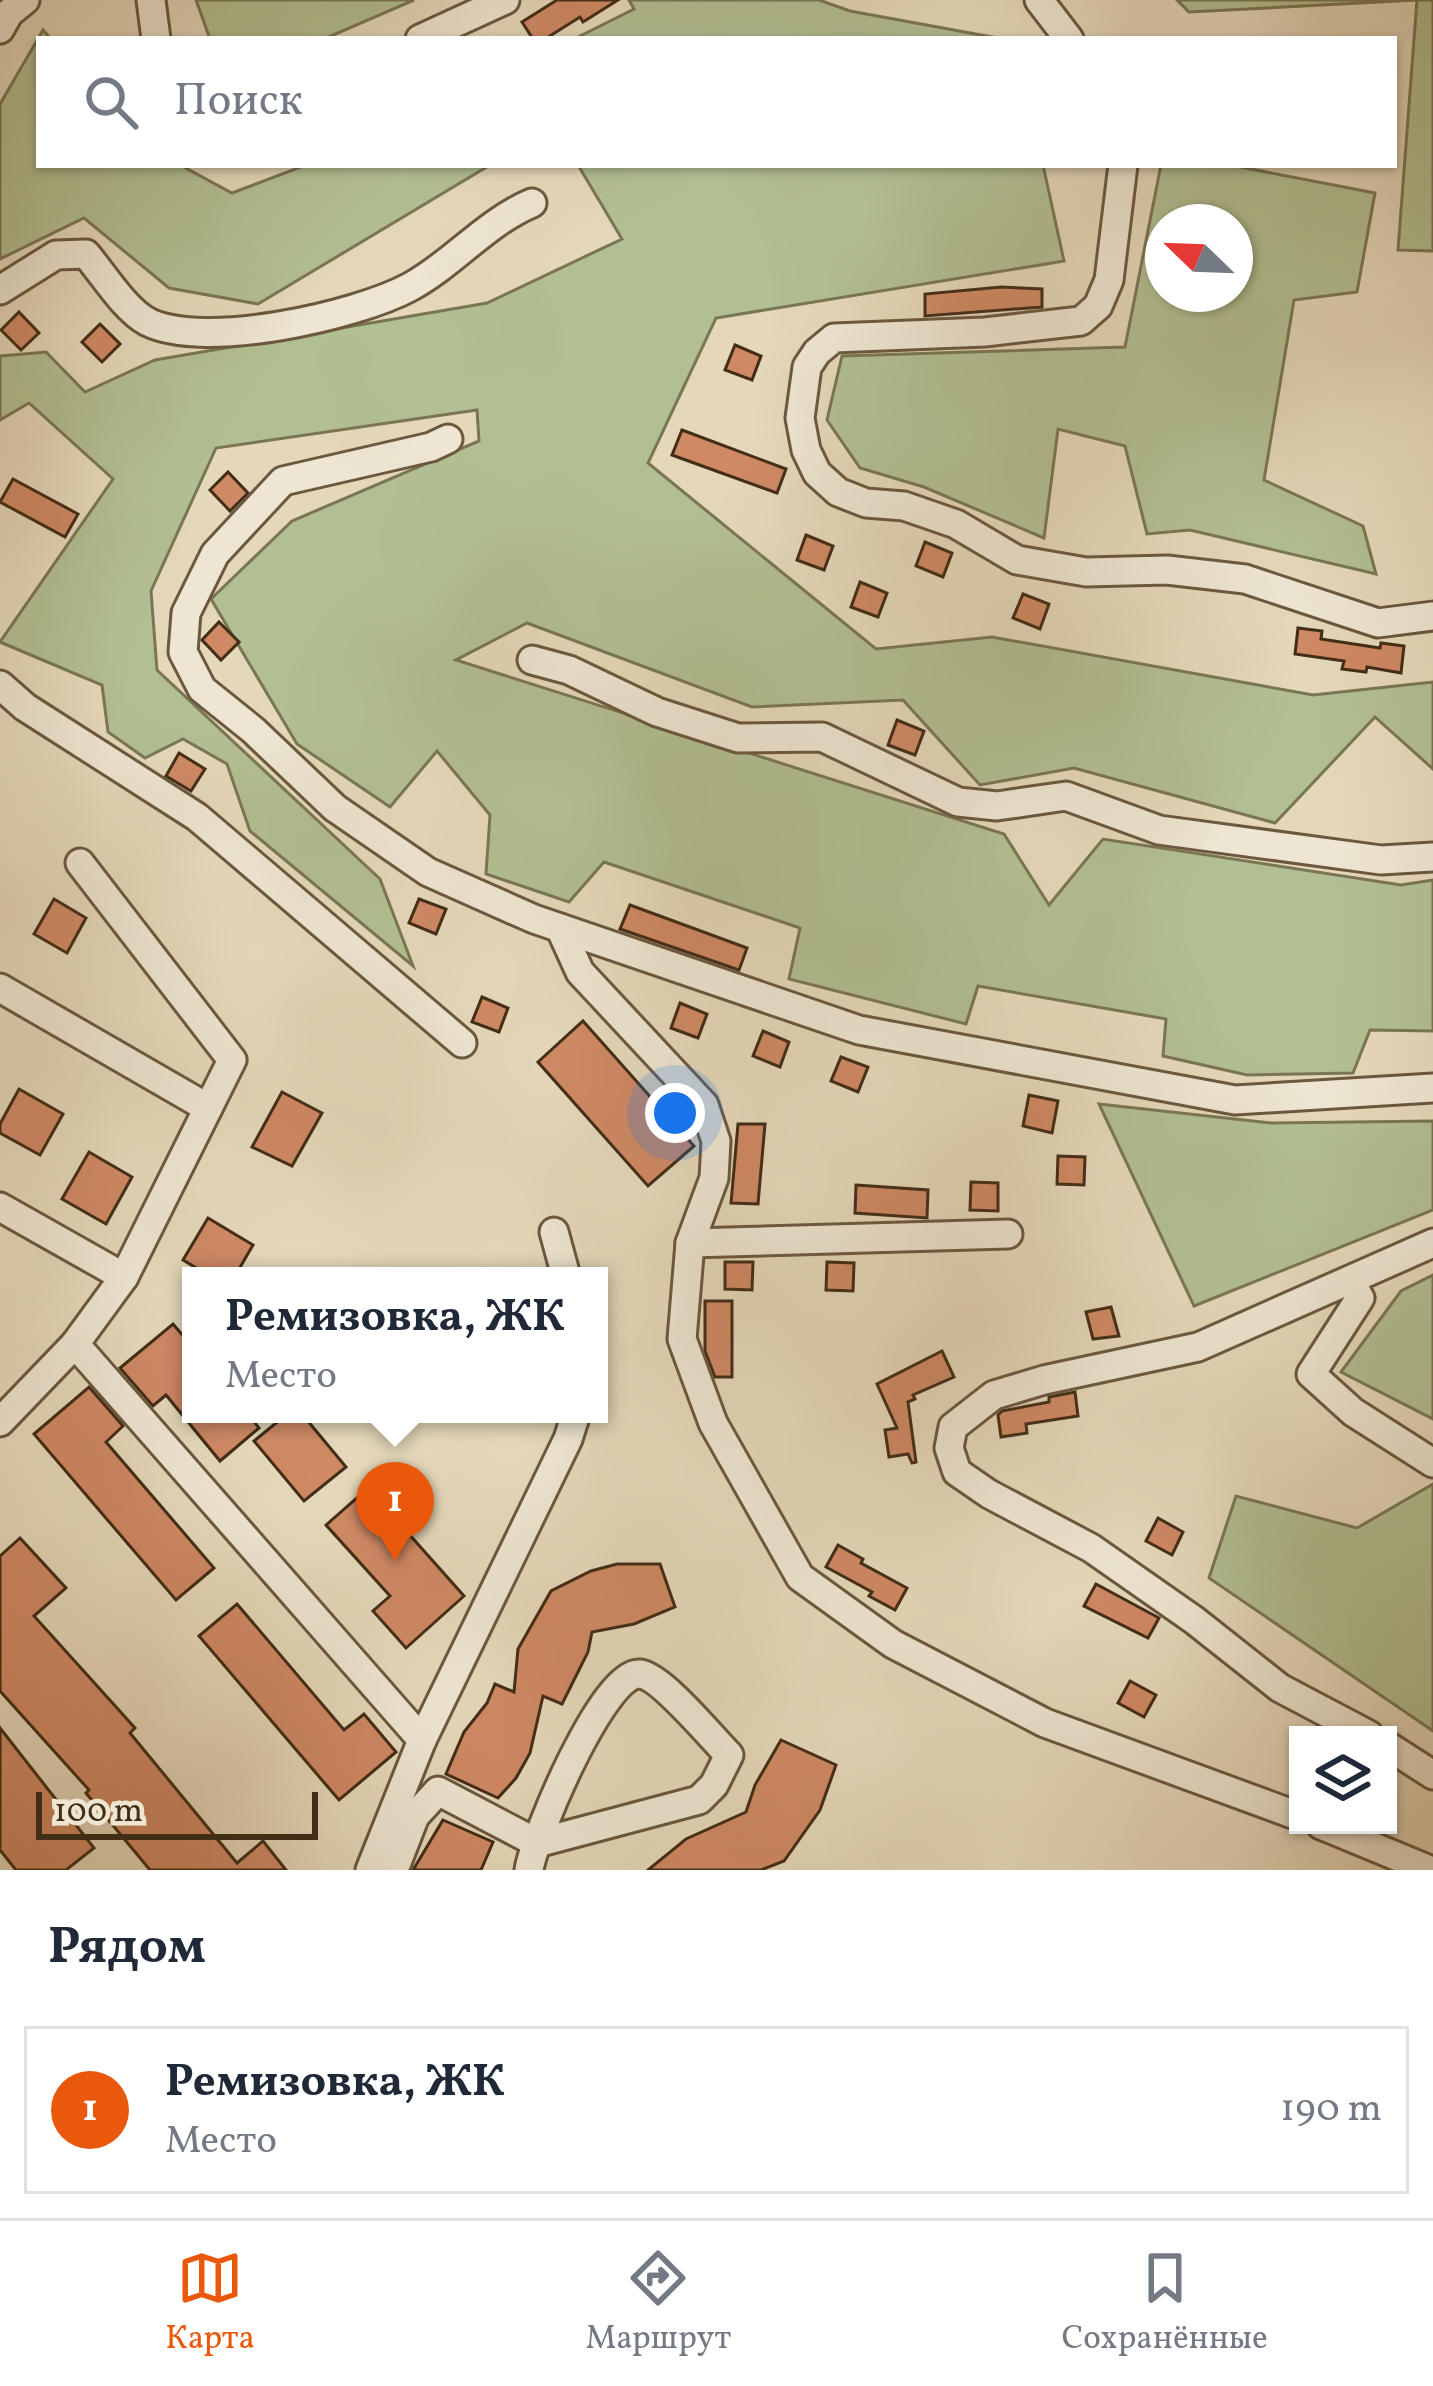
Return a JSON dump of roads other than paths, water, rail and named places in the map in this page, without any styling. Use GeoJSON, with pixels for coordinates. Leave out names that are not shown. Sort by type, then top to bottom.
{"type":"FeatureCollection","features":[{"type":"Feature","properties":{"kind":"street"},"geometry":{"type":"LineString","coordinates":[[0,29],[26,0]]}},
{"type":"Feature","properties":{"kind":"street"},"geometry":{"type":"LineString","coordinates":[[152,0],[156,36]]}},
{"type":"Feature","properties":{"kind":"street"},"geometry":{"type":"LineString","coordinates":[[427,36],[505,0]]}},
{"type":"Feature","properties":{"kind":"street"},"geometry":{"type":"LineString","coordinates":[[1039,0],[1067,36]]}},
{"type":"Feature","properties":{"kind":"street"},"geometry":{"type":"LineString","coordinates":[[1124,168],[1108,280],[1098,306],[1082,320],[985,332],[834,338],[817,352],[807,367],[800,418],[806,450],[817,473],[838,492],[866,502],[904,506],[956,524],[1016,560],[1086,572],[1167,570],[1245,579],[1378,623],[1433,616]]}},
{"type":"Feature","properties":{"kind":"street"},"geometry":{"type":"LineString","coordinates":[[0,290],[56,255],[86,254],[144,320],[178,333],[292,321],[374,303],[411,286],[503,215],[532,203]]}},
{"type":"Feature","properties":{"kind":"street"},"geometry":{"type":"LineString","coordinates":[[448,439],[283,481],[215,554],[186,613],[183,652],[202,688],[335,808],[428,872],[560,928],[860,1030],[1235,1100],[1433,1088]]}},
{"type":"Feature","properties":{"kind":"street"},"geometry":{"type":"LineString","coordinates":[[532,660],[569,670],[657,712],[738,738],[822,737],[958,802],[998,806],[1066,796],[1159,830],[1381,860],[1433,857]]}},
{"type":"Feature","properties":{"kind":"street"},"geometry":{"type":"LineString","coordinates":[[0,686],[196,817],[461,1043]]}},
{"type":"Feature","properties":{"kind":"street"},"geometry":{"type":"LineString","coordinates":[[0,1422],[75,1344],[124,1277],[232,1060],[80,863]]}},
{"type":"Feature","properties":{"kind":"street"},"geometry":{"type":"LineString","coordinates":[[560,928],[580,973],[704,1105],[716,1142],[714,1178],[690,1243],[682,1339],[713,1423],[800,1577],[893,1644],[1046,1723],[1289,1813]]}},
{"type":"Feature","properties":{"kind":"street"},"geometry":{"type":"LineString","coordinates":[[0,988],[208,1108]]}},
{"type":"Feature","properties":{"kind":"street"},"geometry":{"type":"LineString","coordinates":[[0,1207],[124,1277]]}},
{"type":"Feature","properties":{"kind":"street"},"geometry":{"type":"LineString","coordinates":[[554,1232],[564,1267]]}},
{"type":"Feature","properties":{"kind":"street"},"geometry":{"type":"LineString","coordinates":[[690,1243],[1008,1234]]}},
{"type":"Feature","properties":{"kind":"street"},"geometry":{"type":"LineString","coordinates":[[1352,1726],[1280,1688],[1091,1548],[988,1494],[957,1472],[949,1448],[953,1427],[994,1395],[1044,1379],[1198,1347],[1433,1243]]}},
{"type":"Feature","properties":{"kind":"street"},"geometry":{"type":"LineString","coordinates":[[1351,1282],[1360,1298],[1311,1374],[1353,1412],[1433,1463]]}},
{"type":"Feature","properties":{"kind":"street"},"geometry":{"type":"LineString","coordinates":[[75,1344],[422,1740]]}},
{"type":"Feature","properties":{"kind":"street"},"geometry":{"type":"LineString","coordinates":[[370,1870],[422,1740],[573,1423]]}},
{"type":"Feature","properties":{"kind":"street"},"geometry":{"type":"LineString","coordinates":[[633,1674],[645,1674],[660,1685],[729,1755],[714,1785],[699,1800],[533,1856],[596,1712],[614,1687],[633,1674]]}},
{"type":"Feature","properties":{"kind":"street"},"geometry":{"type":"LineString","coordinates":[[1397,1752],[1433,1775]]}},
{"type":"Feature","properties":{"kind":"street"},"geometry":{"type":"LineString","coordinates":[[394,1870],[415,1816],[438,1791],[533,1856]]}},
{"type":"Feature","properties":{"kind":"street"},"geometry":{"type":"LineString","coordinates":[[1343,1834],[1430,1870]]}},
{"type":"Feature","properties":{"kind":"place","name":"Ремизовка, ЖК"},"geometry":{"type":"Point","coordinates":[395,1561]}}]}
